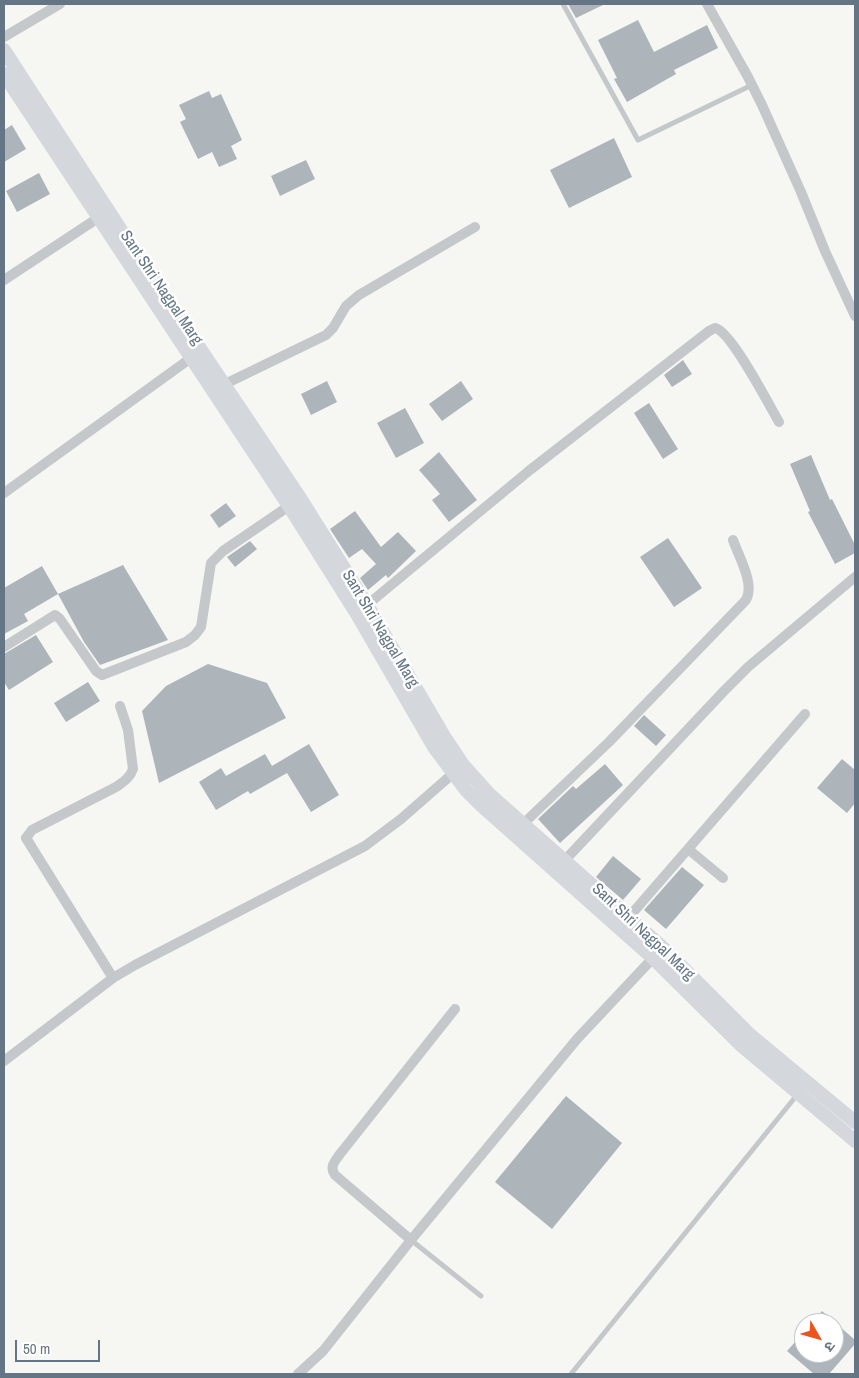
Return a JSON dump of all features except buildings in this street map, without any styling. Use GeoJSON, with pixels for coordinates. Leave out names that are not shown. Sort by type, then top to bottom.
{"type":"FeatureCollection","features":[{"type":"Feature","properties":{"kind":"main road","name":"Sant Shri Nagpal Marg"},"geometry":{"type":"LineString","coordinates":[[4,50],[8,75],[98,218],[289,506],[357,614],[434,747],[524,823],[629,917],[750,1035],[855,1122]]}},
{"type":"Feature","properties":{"kind":"main road","name":"Sant Shri Nagpal Marg"},"geometry":{"type":"LineString","coordinates":[[8,75],[130,244],[300,498],[367,605],[445,738],[466,790],[654,958],[742,1046],[855,1141]]}},
{"type":"Feature","properties":{"kind":"street"},"geometry":{"type":"LineString","coordinates":[[4,37],[60,4]]}},
{"type":"Feature","properties":{"kind":"street"},"geometry":{"type":"LineString","coordinates":[[707,4],[752,85],[855,316]]}},
{"type":"Feature","properties":{"kind":"street"},"geometry":{"type":"LineString","coordinates":[[4,280],[98,218]]}},
{"type":"Feature","properties":{"kind":"street"},"geometry":{"type":"LineString","coordinates":[[225,384],[326,335],[333,328],[346,306],[359,295],[475,227]]}},
{"type":"Feature","properties":{"kind":"street"},"geometry":{"type":"LineString","coordinates":[[367,605],[530,470],[709,330],[715,328],[724,332],[740,355],[779,422]]}},
{"type":"Feature","properties":{"kind":"street"},"geometry":{"type":"LineString","coordinates":[[4,493],[191,358]]}},
{"type":"Feature","properties":{"kind":"street"},"geometry":{"type":"LineString","coordinates":[[4,647],[55,615],[60,619],[96,671],[102,675],[186,642],[201,627],[211,563],[223,551],[289,506]]}},
{"type":"Feature","properties":{"kind":"street"},"geometry":{"type":"LineString","coordinates":[[524,823],[609,742],[746,600],[749,594],[749,584],[733,540]]}},
{"type":"Feature","properties":{"kind":"street"},"geometry":{"type":"LineString","coordinates":[[565,860],[736,679],[855,577]]}},
{"type":"Feature","properties":{"kind":"street"},"geometry":{"type":"LineString","coordinates":[[113,978],[26,838],[32,830],[116,787],[132,773],[128,730],[120,706]]}},
{"type":"Feature","properties":{"kind":"street"},"geometry":{"type":"LineString","coordinates":[[629,917],[805,714]]}},
{"type":"Feature","properties":{"kind":"street"},"geometry":{"type":"LineString","coordinates":[[4,1060],[113,978],[366,846],[401,819],[458,769]]}},
{"type":"Feature","properties":{"kind":"street"},"geometry":{"type":"LineString","coordinates":[[688,849],[723,878]]}},
{"type":"Feature","properties":{"kind":"street"},"geometry":{"type":"LineString","coordinates":[[298,1374],[323,1350],[577,1039],[654,958]]}},
{"type":"Feature","properties":{"kind":"street"},"geometry":{"type":"LineString","coordinates":[[411,1240],[335,1175],[332,1165],[455,1009]]}},
{"type":"Feature","properties":{"kind":"lane"},"geometry":{"type":"LineString","coordinates":[[563,4],[638,140],[752,85]]}},
{"type":"Feature","properties":{"kind":"lane"},"geometry":{"type":"LineString","coordinates":[[571,1374],[799,1092]]}},
{"type":"Feature","properties":{"kind":"lane"},"geometry":{"type":"LineString","coordinates":[[411,1240],[481,1296]]}}]}
